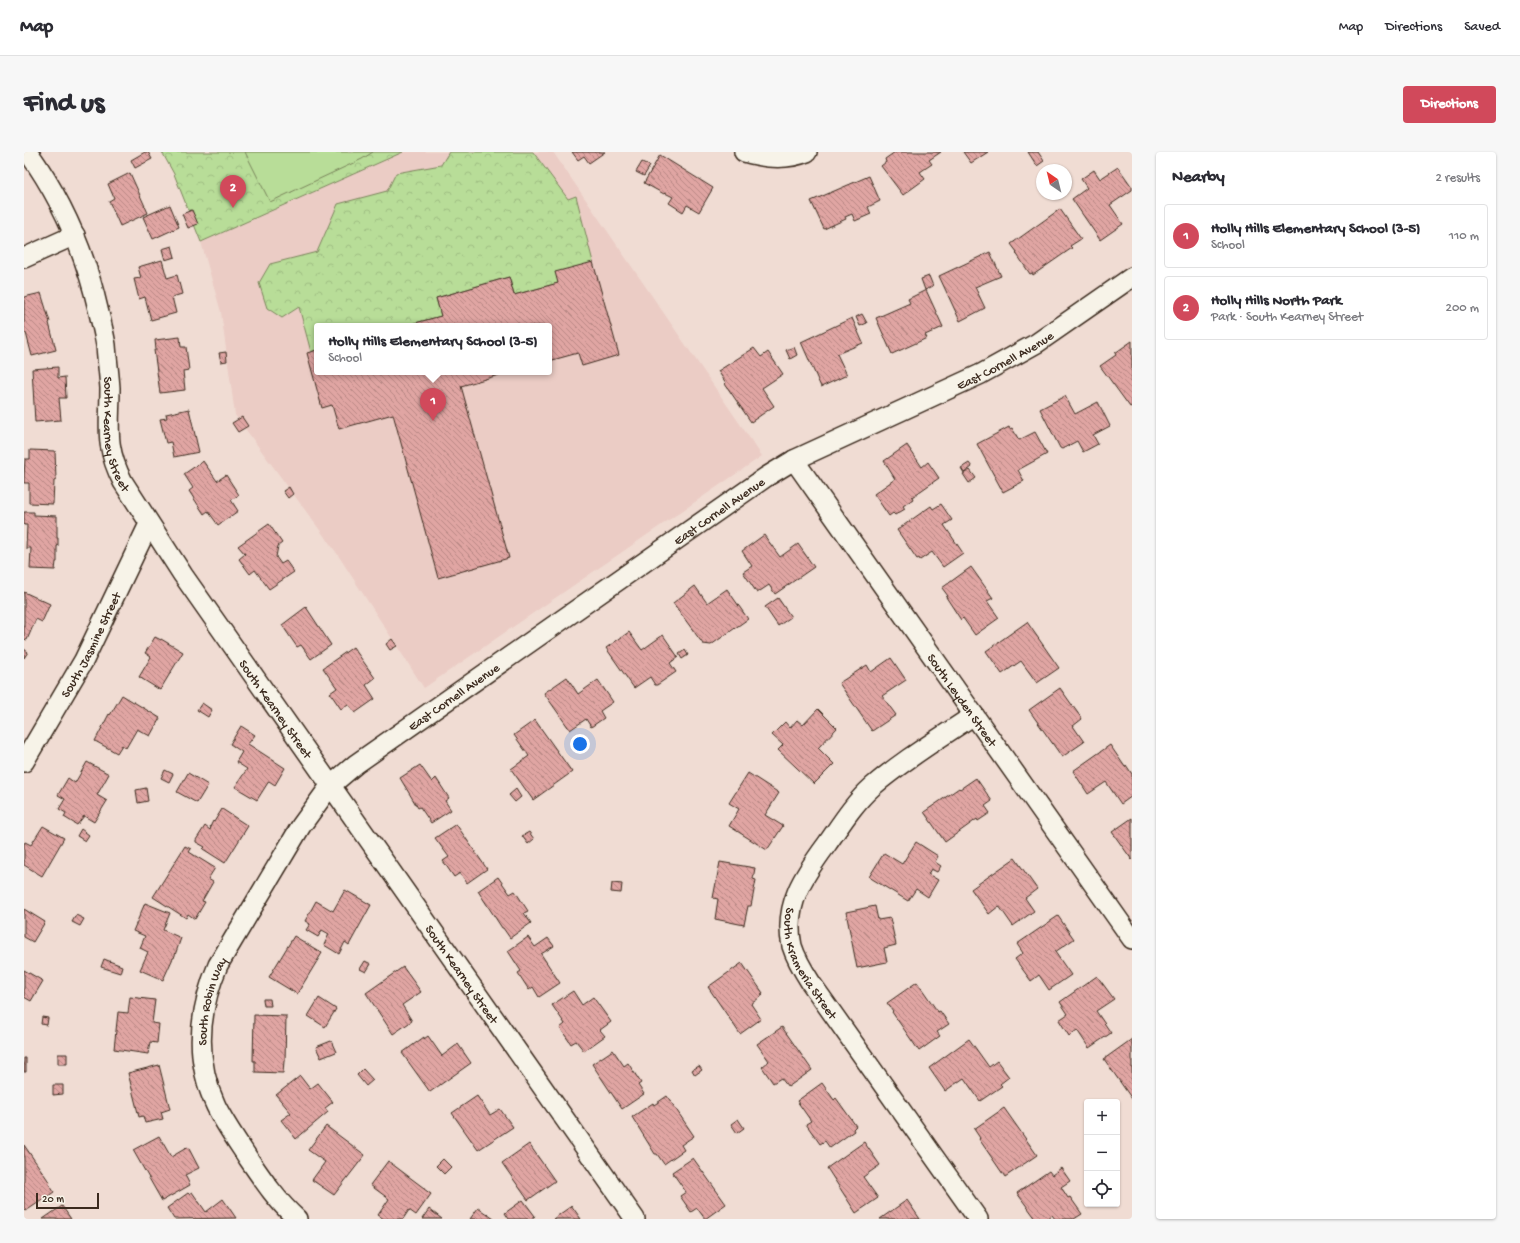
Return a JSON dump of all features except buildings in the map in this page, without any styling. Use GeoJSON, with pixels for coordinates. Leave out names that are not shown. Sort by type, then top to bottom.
{"type":"FeatureCollection","features":[{"type":"Feature","properties":{"kind":"street","name":"South Kearney Street"},"geometry":{"type":"LineString","coordinates":[[28,152],[58,199],[75,235],[86,264],[106,343],[110,387],[108,433],[115,467],[149,524],[183,575],[635,1219]]}},
{"type":"Feature","properties":{"kind":"street"},"geometry":{"type":"LineString","coordinates":[[744,152],[783,158],[807,152]]}},
{"type":"Feature","properties":{"kind":"street"},"geometry":{"type":"LineString","coordinates":[[24,258],[75,235]]}},
{"type":"Feature","properties":{"kind":"street","name":"East Cornell Avenue"},"geometry":{"type":"LineString","coordinates":[[330,786],[356,764],[766,477],[794,460],[981,374],[1011,358],[1037,343],[1132,277]]}},
{"type":"Feature","properties":{"kind":"street","name":"South Leyden Street"},"geometry":{"type":"LineString","coordinates":[[794,460],[1132,939]]}},
{"type":"Feature","properties":{"kind":"street","name":"South Jasmine Street"},"geometry":{"type":"LineString","coordinates":[[24,762],[84,660],[149,524]]}},
{"type":"Feature","properties":{"kind":"street","name":"South Krameria Street"},"geometry":{"type":"LineString","coordinates":[[974,715],[897,768],[872,788],[853,808],[807,871],[792,905],[790,927],[795,952],[811,983],[978,1219]]}},
{"type":"Feature","properties":{"kind":"street","name":"South Robin Way"},"geometry":{"type":"LineString","coordinates":[[297,1219],[273,1194],[232,1134],[216,1106],[206,1081],[201,1024],[204,1004],[210,982],[218,965],[302,826],[330,786]]}},
{"type":"Feature","properties":{"kind":"shaded area"},"geometry":{"type":"Polygon","coordinates":[[[403,152],[553,152],[762,456],[424,688],[336,552],[235,415],[221,312],[201,242],[403,152]]]}},
{"type":"Feature","properties":{"kind":"green space"},"geometry":{"type":"Polygon","coordinates":[[[162,152],[403,152],[201,242],[174,174],[162,152]]]}},
{"type":"Feature","properties":{"kind":"green space"},"geometry":{"type":"Polygon","coordinates":[[[245,152],[373,152],[362,159],[270,202],[245,152]]]}},
{"type":"Feature","properties":{"kind":"green space"},"geometry":{"type":"Polygon","coordinates":[[[449,152],[533,152],[568,199],[576,196],[593,262],[558,283],[514,295],[509,277],[436,298],[441,316],[415,323],[314,323],[314,351],[311,352],[299,307],[282,318],[267,308],[259,283],[270,264],[317,252],[338,204],[387,191],[396,173],[441,165],[449,152]]]}},
{"type":"Feature","properties":{"kind":"place","name":"Holly Hills North Park"},"geometry":{"type":"Point","coordinates":[233,208]}},
{"type":"Feature","properties":{"kind":"place","name":"Holly Hills Elementary School (3-5)"},"geometry":{"type":"Point","coordinates":[433,421]}}]}
